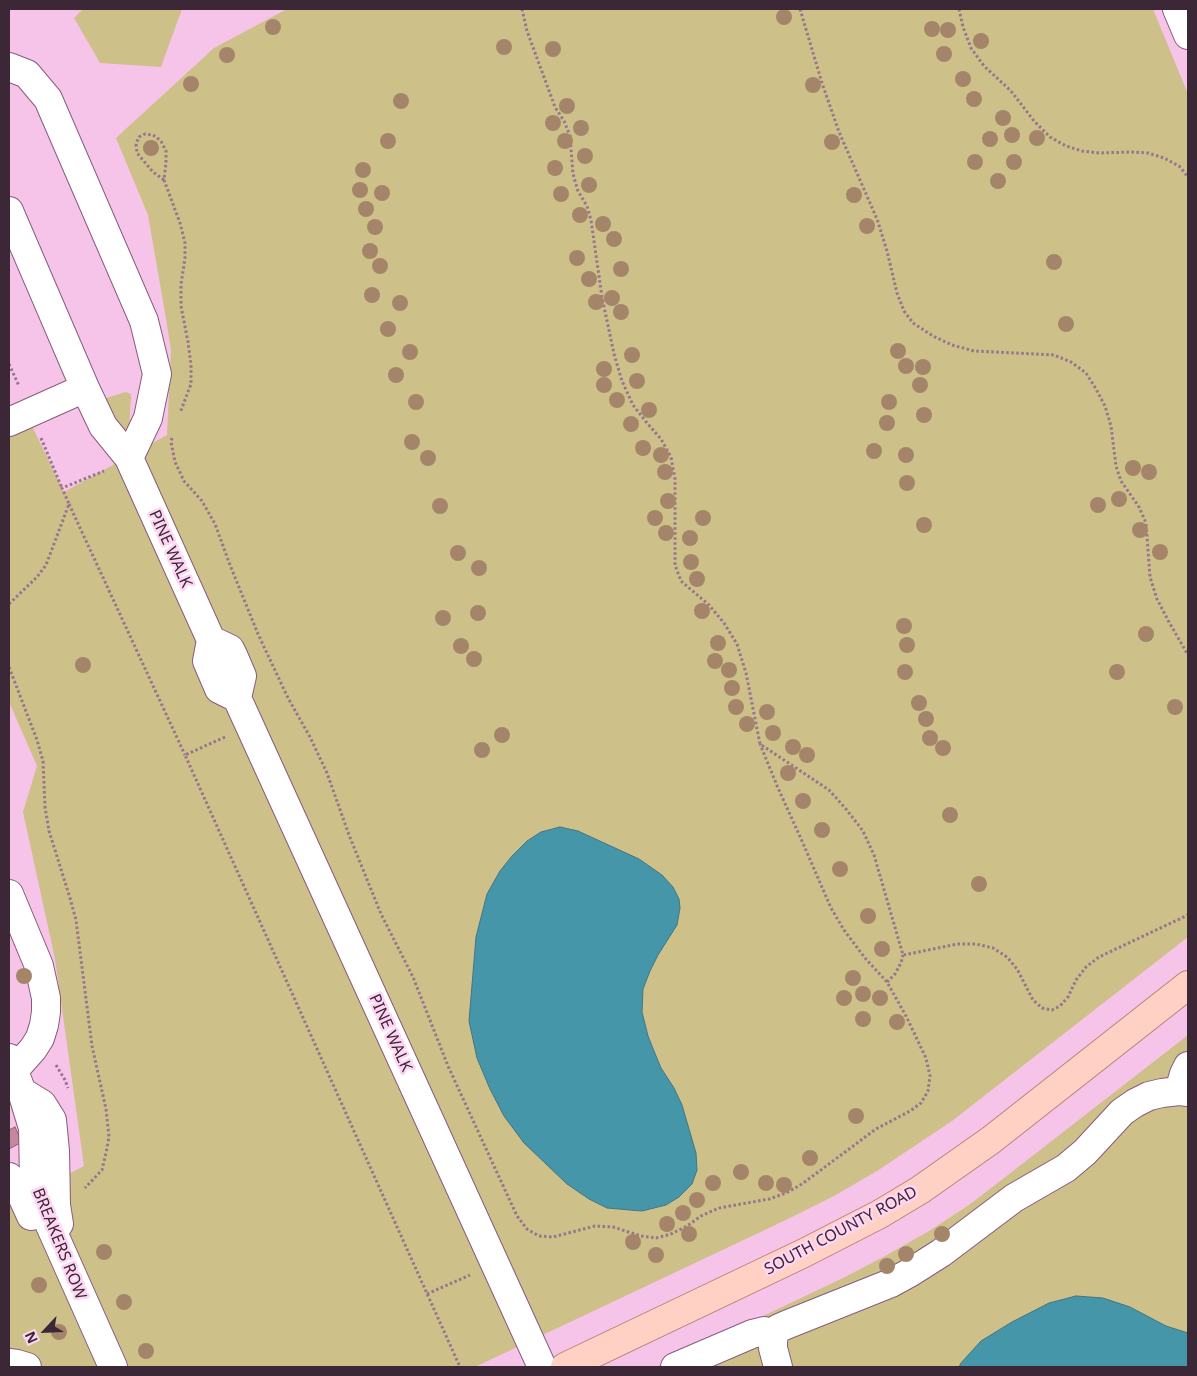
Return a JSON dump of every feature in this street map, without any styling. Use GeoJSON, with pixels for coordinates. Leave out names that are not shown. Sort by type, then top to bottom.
{"type":"FeatureCollection","features":[{"type":"Feature","properties":{"kind":"main road","name":"SOUTH COUNTY ROAD"},"geometry":{"type":"LineString","coordinates":[[565,1367],[804,1253],[880,1214],[920,1190],[991,1140],[1188,985]]}},
{"type":"Feature","properties":{"kind":"street"},"geometry":{"type":"LineString","coordinates":[[1177,9],[1188,35]]}},
{"type":"Feature","properties":{"kind":"street"},"geometry":{"type":"LineString","coordinates":[[9,67],[27,74],[48,99],[144,321],[157,374],[148,418],[130,459]]}},
{"type":"Feature","properties":{"kind":"street","name":"PINE WALK"},"geometry":{"type":"LineString","coordinates":[[9,211],[74,393],[130,459],[211,640],[207,661],[219,689],[237,698],[542,1367]]}},
{"type":"Feature","properties":{"kind":"street"},"geometry":{"type":"LineString","coordinates":[[20,417],[74,393]]}},
{"type":"Feature","properties":{"kind":"street"},"geometry":{"type":"LineString","coordinates":[[9,894],[39,966],[46,1005],[44,1026],[40,1038],[14,1074]]}},
{"type":"Feature","properties":{"kind":"street"},"geometry":{"type":"LineString","coordinates":[[778,1367],[773,1348],[774,1335],[778,1330],[786,1325],[891,1283],[941,1253],[1014,1198],[1066,1168],[1085,1152],[1122,1112],[1135,1103],[1149,1096],[1183,1091],[1184,1074],[1188,1066]]}},
{"type":"Feature","properties":{"kind":"street","name":"BREAKERS ROW"},"geometry":{"type":"LineString","coordinates":[[14,1074],[33,1128],[34,1180],[44,1212],[65,1263],[113,1367]]}},
{"type":"Feature","properties":{"kind":"street","name":"BREAKERS ROW"},"geometry":{"type":"LineString","coordinates":[[9,1177],[17,1185],[98,1363],[103,1367]]}},
{"type":"Feature","properties":{"kind":"street"},"geometry":{"type":"LineString","coordinates":[[675,1367],[752,1334],[764,1331],[774,1335]]}},
{"type":"Feature","properties":{"kind":"street"},"geometry":{"type":"LineString","coordinates":[[9,1363],[27,1367]]}},
{"type":"Feature","properties":{"kind":"path"},"geometry":{"type":"LineString","coordinates":[[173,434],[172,442],[175,462],[184,481],[202,501],[216,524],[230,565],[258,634],[288,698],[310,737],[327,773],[349,835],[381,914],[413,977],[448,1066],[517,1216],[527,1229],[539,1236],[553,1237],[595,1226],[613,1227],[641,1236],[656,1238],[671,1234],[701,1216],[719,1208],[770,1199],[786,1194],[876,1129],[910,1112],[921,1103],[928,1091],[930,1076],[926,1058],[887,982],[865,958],[844,930],[831,908],[760,744],[746,673],[737,644],[710,605],[682,581],[675,565],[676,479],[671,457],[661,439],[634,405],[622,380],[614,354],[602,297],[591,220],[578,191],[573,174],[570,136],[555,106],[522,9]]}},
{"type":"Feature","properties":{"kind":"path"},"geometry":{"type":"LineString","coordinates":[[800,9],[839,132],[880,227],[897,293],[904,311],[913,324],[952,345],[974,351],[1054,355],[1071,362],[1086,372],[1096,389],[1109,419],[1116,466],[1121,481],[1139,507],[1146,523],[1150,578],[1157,599],[1188,655]]}},
{"type":"Feature","properties":{"kind":"path"},"geometry":{"type":"LineString","coordinates":[[959,9],[971,48],[984,66],[1011,91],[1034,121],[1050,137],[1066,146],[1100,154],[1148,153],[1164,158],[1179,166],[1188,177]]}},
{"type":"Feature","properties":{"kind":"path"},"geometry":{"type":"LineString","coordinates":[[164,180],[153,172],[137,153],[136,144],[139,137],[146,134],[153,135],[161,141],[166,151],[164,180],[180,223],[184,243],[185,258],[181,284],[181,306],[190,357],[191,384],[179,417]]}},
{"type":"Feature","properties":{"kind":"path"},"geometry":{"type":"LineString","coordinates":[[20,417],[62,488],[185,755],[460,1367]]}},
{"type":"Feature","properties":{"kind":"path"},"geometry":{"type":"LineString","coordinates":[[62,488],[172,442]]}},
{"type":"Feature","properties":{"kind":"path"},"geometry":{"type":"LineString","coordinates":[[9,604],[46,565],[69,504]]}},
{"type":"Feature","properties":{"kind":"path"},"geometry":{"type":"LineString","coordinates":[[185,755],[250,726]]}},
{"type":"Feature","properties":{"kind":"path"},"geometry":{"type":"LineString","coordinates":[[760,744],[829,790],[863,831],[874,855],[903,955],[895,974],[887,982]]}},
{"type":"Feature","properties":{"kind":"path"},"geometry":{"type":"LineString","coordinates":[[903,955],[958,944],[976,944],[993,948],[1018,969],[1033,1000],[1042,1008],[1052,1010],[1060,1006],[1068,997],[1076,980],[1086,966],[1099,957],[1188,915]]}},
{"type":"Feature","properties":{"kind":"path"},"geometry":{"type":"LineString","coordinates":[[427,1294],[495,1264]]}},
{"type":"Feature","properties":{"kind":"shaded area"},"geometry":{"type":"Polygon","coordinates":[[[83,9],[182,9],[161,67],[100,63],[74,18],[83,9]]]}},
{"type":"Feature","properties":{"kind":"shaded area"},"geometry":{"type":"Polygon","coordinates":[[[287,9],[1153,9],[1188,94],[1188,937],[952,1121],[877,1171],[834,1196],[788,1219],[475,1367],[9,1367],[9,1205],[84,1166],[55,959],[23,812],[37,766],[9,702],[9,436],[32,426],[64,492],[167,435],[171,350],[165,313],[148,215],[116,138],[214,48],[287,9]]]}},
{"type":"Feature","properties":{"kind":"shaded area"},"geometry":{"type":"Polygon","coordinates":[[[126,392],[131,394],[128,432],[104,407],[106,398],[126,392]]]}},
{"type":"Feature","properties":{"kind":"shaded area"},"geometry":{"type":"Polygon","coordinates":[[[1188,1035],[1188,1367],[656,1367],[843,1278],[929,1231],[969,1205],[1188,1035]]]}},
{"type":"Feature","properties":{"kind":"water"},"geometry":{"type":"Polygon","coordinates":[[[560,827],[578,831],[639,859],[662,875],[673,887],[679,899],[680,908],[677,925],[658,955],[643,989],[642,1012],[648,1036],[661,1068],[682,1105],[696,1153],[697,1170],[692,1184],[679,1197],[666,1205],[642,1211],[607,1208],[589,1199],[567,1184],[524,1143],[504,1116],[490,1089],[477,1058],[469,1021],[476,937],[487,894],[500,871],[527,841],[541,832],[560,827]]]}},
{"type":"Feature","properties":{"kind":"water"},"geometry":{"type":"Polygon","coordinates":[[[1076,1296],[1103,1298],[1130,1307],[1166,1326],[1188,1333],[1188,1367],[959,1367],[981,1341],[1012,1322],[1049,1303],[1076,1296]]]}},
{"type":"Feature","properties":{"kind":"building"},"geometry":{"type":"Polygon","coordinates":[[[15,1127],[22,1142],[9,1149],[9,1130],[15,1127]]]}}]}
